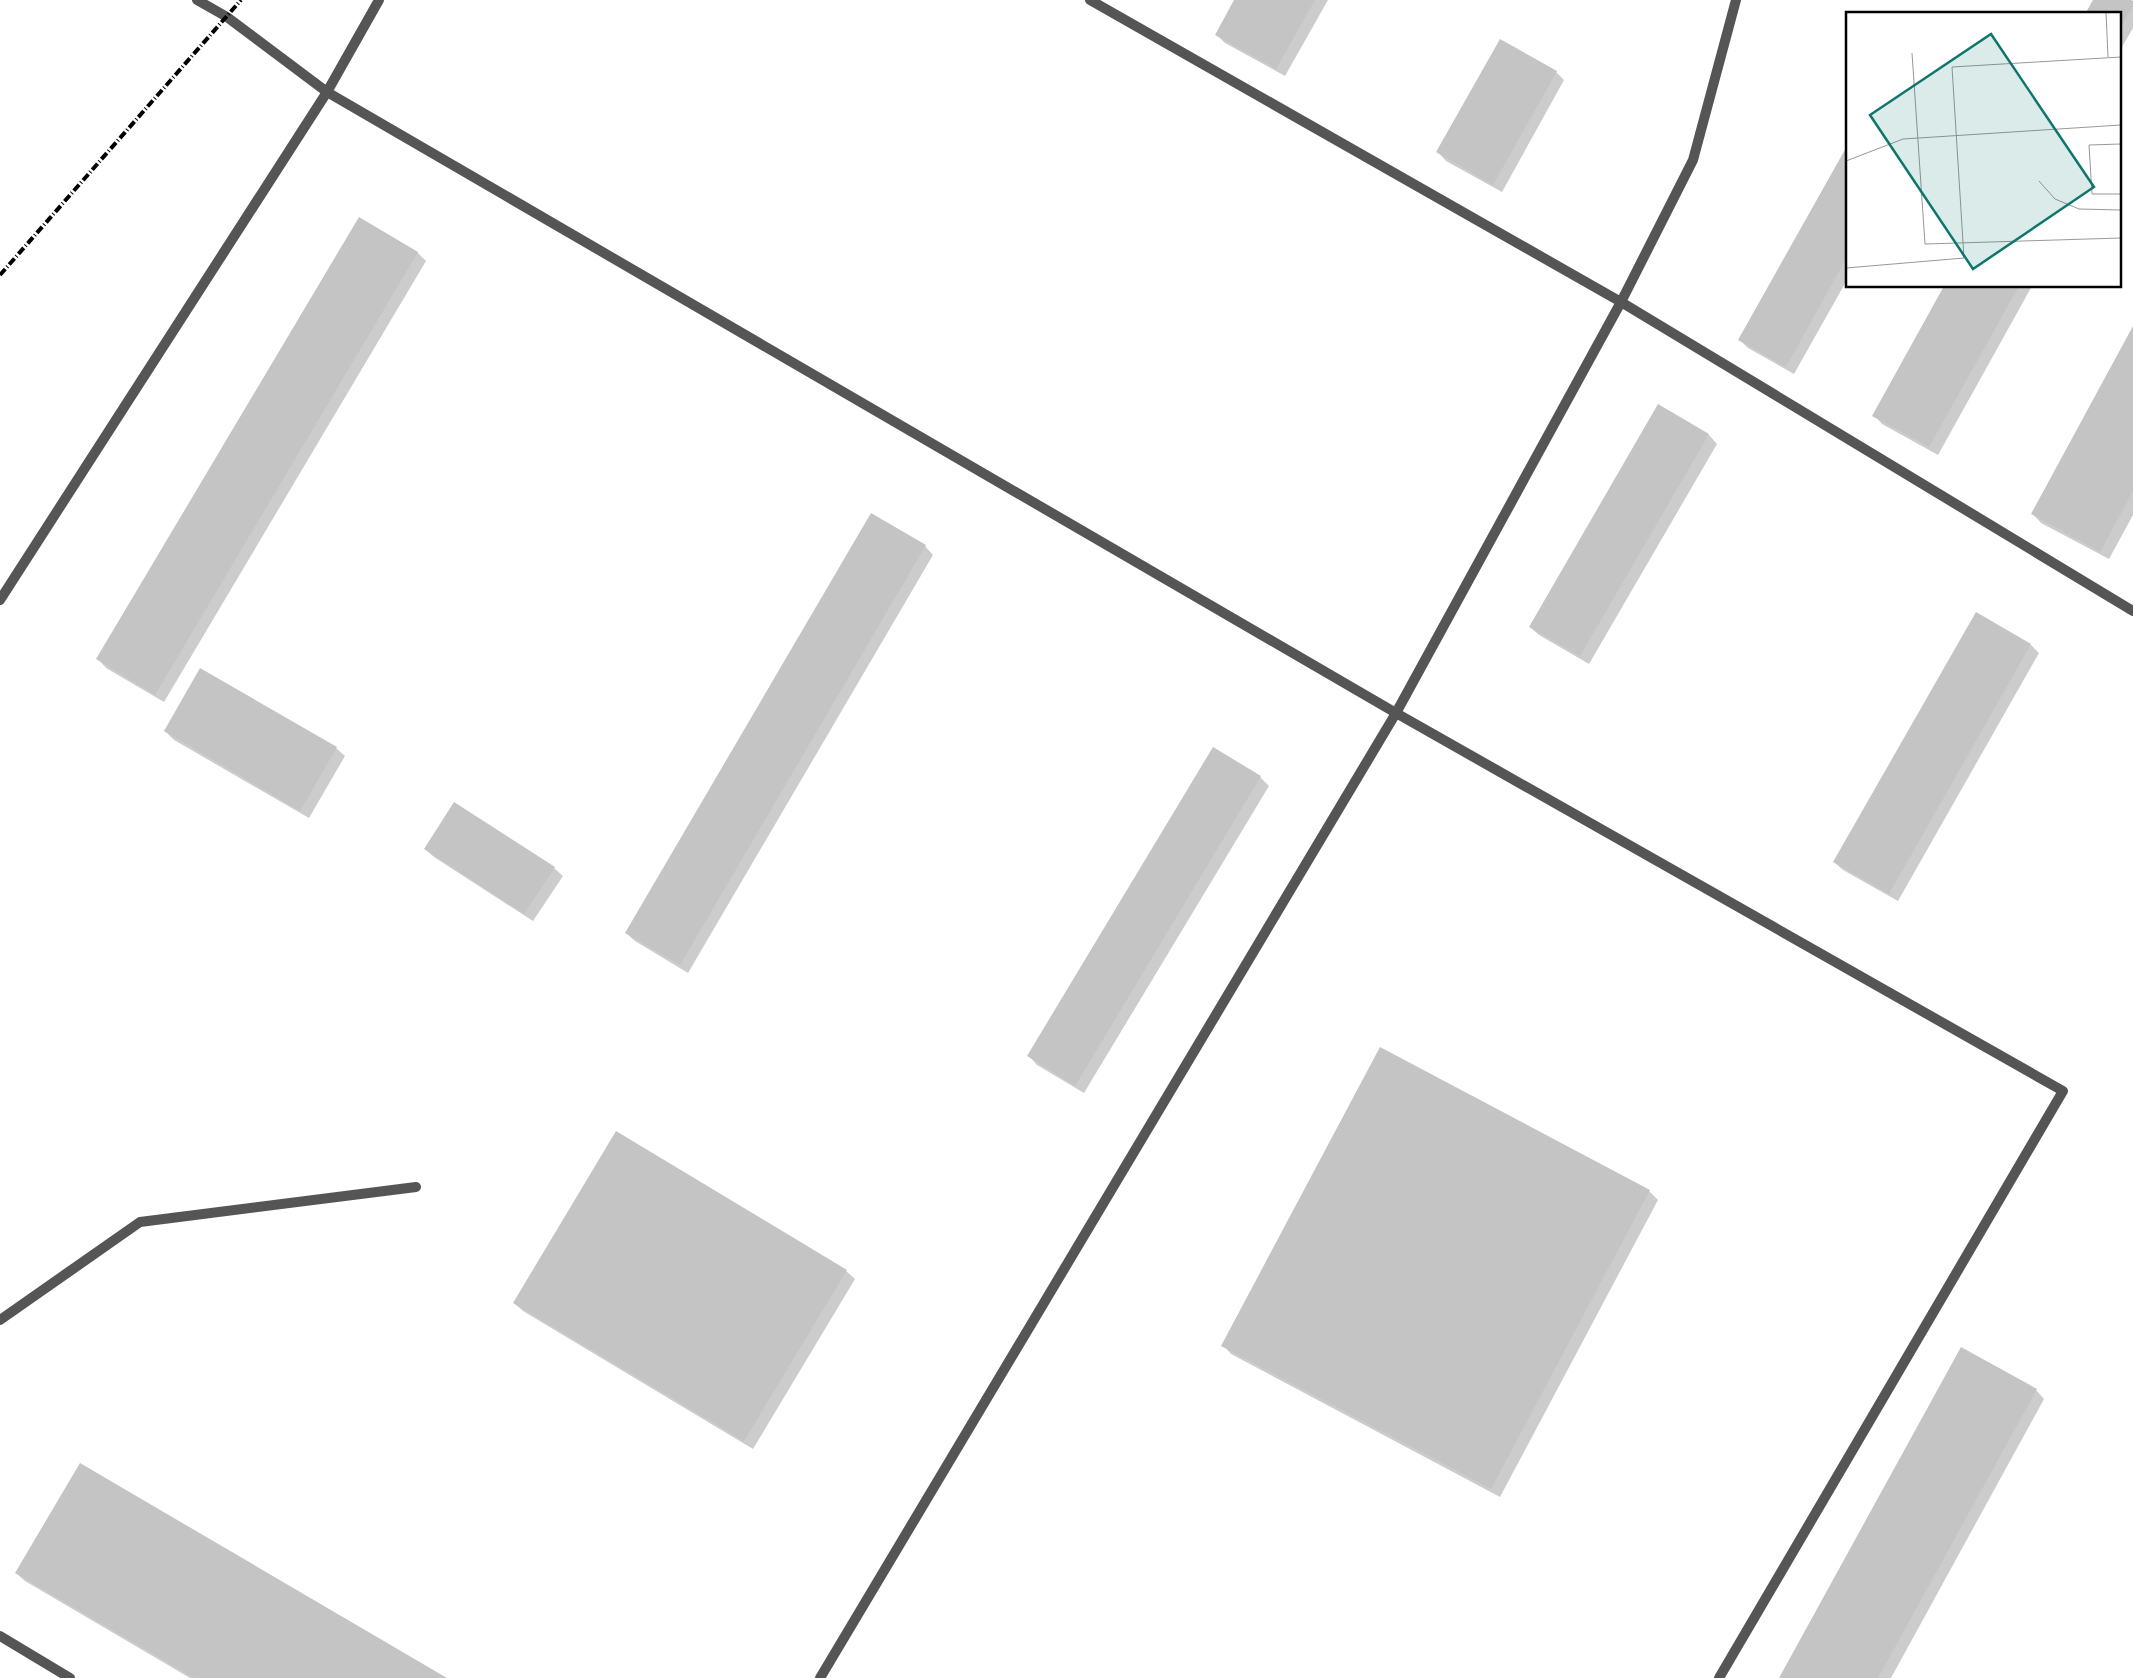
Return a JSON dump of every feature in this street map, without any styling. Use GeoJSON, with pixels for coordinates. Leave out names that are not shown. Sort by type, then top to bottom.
{"type":"FeatureCollection","features":[{"type":"Feature","properties":{"kind":"street"},"geometry":{"type":"LineString","coordinates":[[197,0],[227,17],[327,92],[1396,713],[2063,1091],[1718,1678]]}},
{"type":"Feature","properties":{"kind":"street"},"geometry":{"type":"LineString","coordinates":[[0,600],[327,92],[379,0]]}},
{"type":"Feature","properties":{"kind":"street"},"geometry":{"type":"LineString","coordinates":[[1090,0],[1621,302],[2133,611]]}},
{"type":"Feature","properties":{"kind":"street"},"geometry":{"type":"LineString","coordinates":[[820,1678],[1396,713],[1621,302],[1693,160],[1736,0]]}},
{"type":"Feature","properties":{"kind":"street"},"geometry":{"type":"LineString","coordinates":[[0,1320],[140,1222],[416,1187]]}},
{"type":"Feature","properties":{"kind":"street"},"geometry":{"type":"LineString","coordinates":[[0,1636],[70,1678]]}},
{"type":"Feature","properties":{"kind":"building"},"geometry":{"type":"Polygon","coordinates":[[[1234,0],[1315,0],[1276,69],[1215,35],[1234,0]]]}},
{"type":"Feature","properties":{"kind":"building"},"geometry":{"type":"Polygon","coordinates":[[[2093,0],[2133,1],[2133,6],[2120,28],[2120,12],[2086,12],[2093,0]]]}},
{"type":"Feature","properties":{"kind":"building"},"geometry":{"type":"Polygon","coordinates":[[[1500,39],[1557,71],[1493,185],[1436,152],[1500,39]]]}},
{"type":"Feature","properties":{"kind":"building"},"geometry":{"type":"Polygon","coordinates":[[[1846,148],[1846,259],[1786,367],[1738,340],[1846,148]]]}},
{"type":"Feature","properties":{"kind":"building"},"geometry":{"type":"Polygon","coordinates":[[[359,217],[418,252],[155,695],[96,659],[359,217]]]}},
{"type":"Feature","properties":{"kind":"building"},"geometry":{"type":"Polygon","coordinates":[[[1943,288],[2018,288],[1929,447],[1872,416],[1943,288]]]}},
{"type":"Feature","properties":{"kind":"building"},"geometry":{"type":"Polygon","coordinates":[[[2133,326],[2133,491],[2100,552],[2031,514],[2133,326]]]}},
{"type":"Feature","properties":{"kind":"building"},"geometry":{"type":"Polygon","coordinates":[[[1658,404],[1709,434],[1580,656],[1529,627],[1658,404]]]}},
{"type":"Feature","properties":{"kind":"building"},"geometry":{"type":"Polygon","coordinates":[[[871,513],[926,545],[680,965],[625,933],[871,513]]]}},
{"type":"Feature","properties":{"kind":"building"},"geometry":{"type":"Polygon","coordinates":[[[1976,612],[2031,644],[1889,894],[1833,862],[1976,612]]]}},
{"type":"Feature","properties":{"kind":"building"},"geometry":{"type":"Polygon","coordinates":[[[200,668],[337,747],[300,811],[164,731],[200,668]]]}},
{"type":"Feature","properties":{"kind":"building"},"geometry":{"type":"Polygon","coordinates":[[[1213,747],[1261,776],[1075,1086],[1027,1056],[1213,747]]]}},
{"type":"Feature","properties":{"kind":"building"},"geometry":{"type":"Polygon","coordinates":[[[454,802],[555,867],[524,914],[424,849],[454,802]]]}},
{"type":"Feature","properties":{"kind":"building"},"geometry":{"type":"Polygon","coordinates":[[[1380,1047],[1650,1190],[1491,1489],[1221,1346],[1380,1047]]]}},
{"type":"Feature","properties":{"kind":"building"},"geometry":{"type":"Polygon","coordinates":[[[616,1131],[847,1270],[744,1441],[513,1303],[616,1131]]]}},
{"type":"Feature","properties":{"kind":"building"},"geometry":{"type":"Polygon","coordinates":[[[1961,1347],[2037,1389],[1878,1678],[1779,1678],[1961,1347]]]}},
{"type":"Feature","properties":{"kind":"building"},"geometry":{"type":"Polygon","coordinates":[[[80,1463],[447,1678],[194,1678],[15,1573],[80,1463]]]}},
{"type":"Feature","properties":{"kind":"railway"},"geometry":{"type":"LineString","coordinates":[[0,275],[241,0]]}}]}
